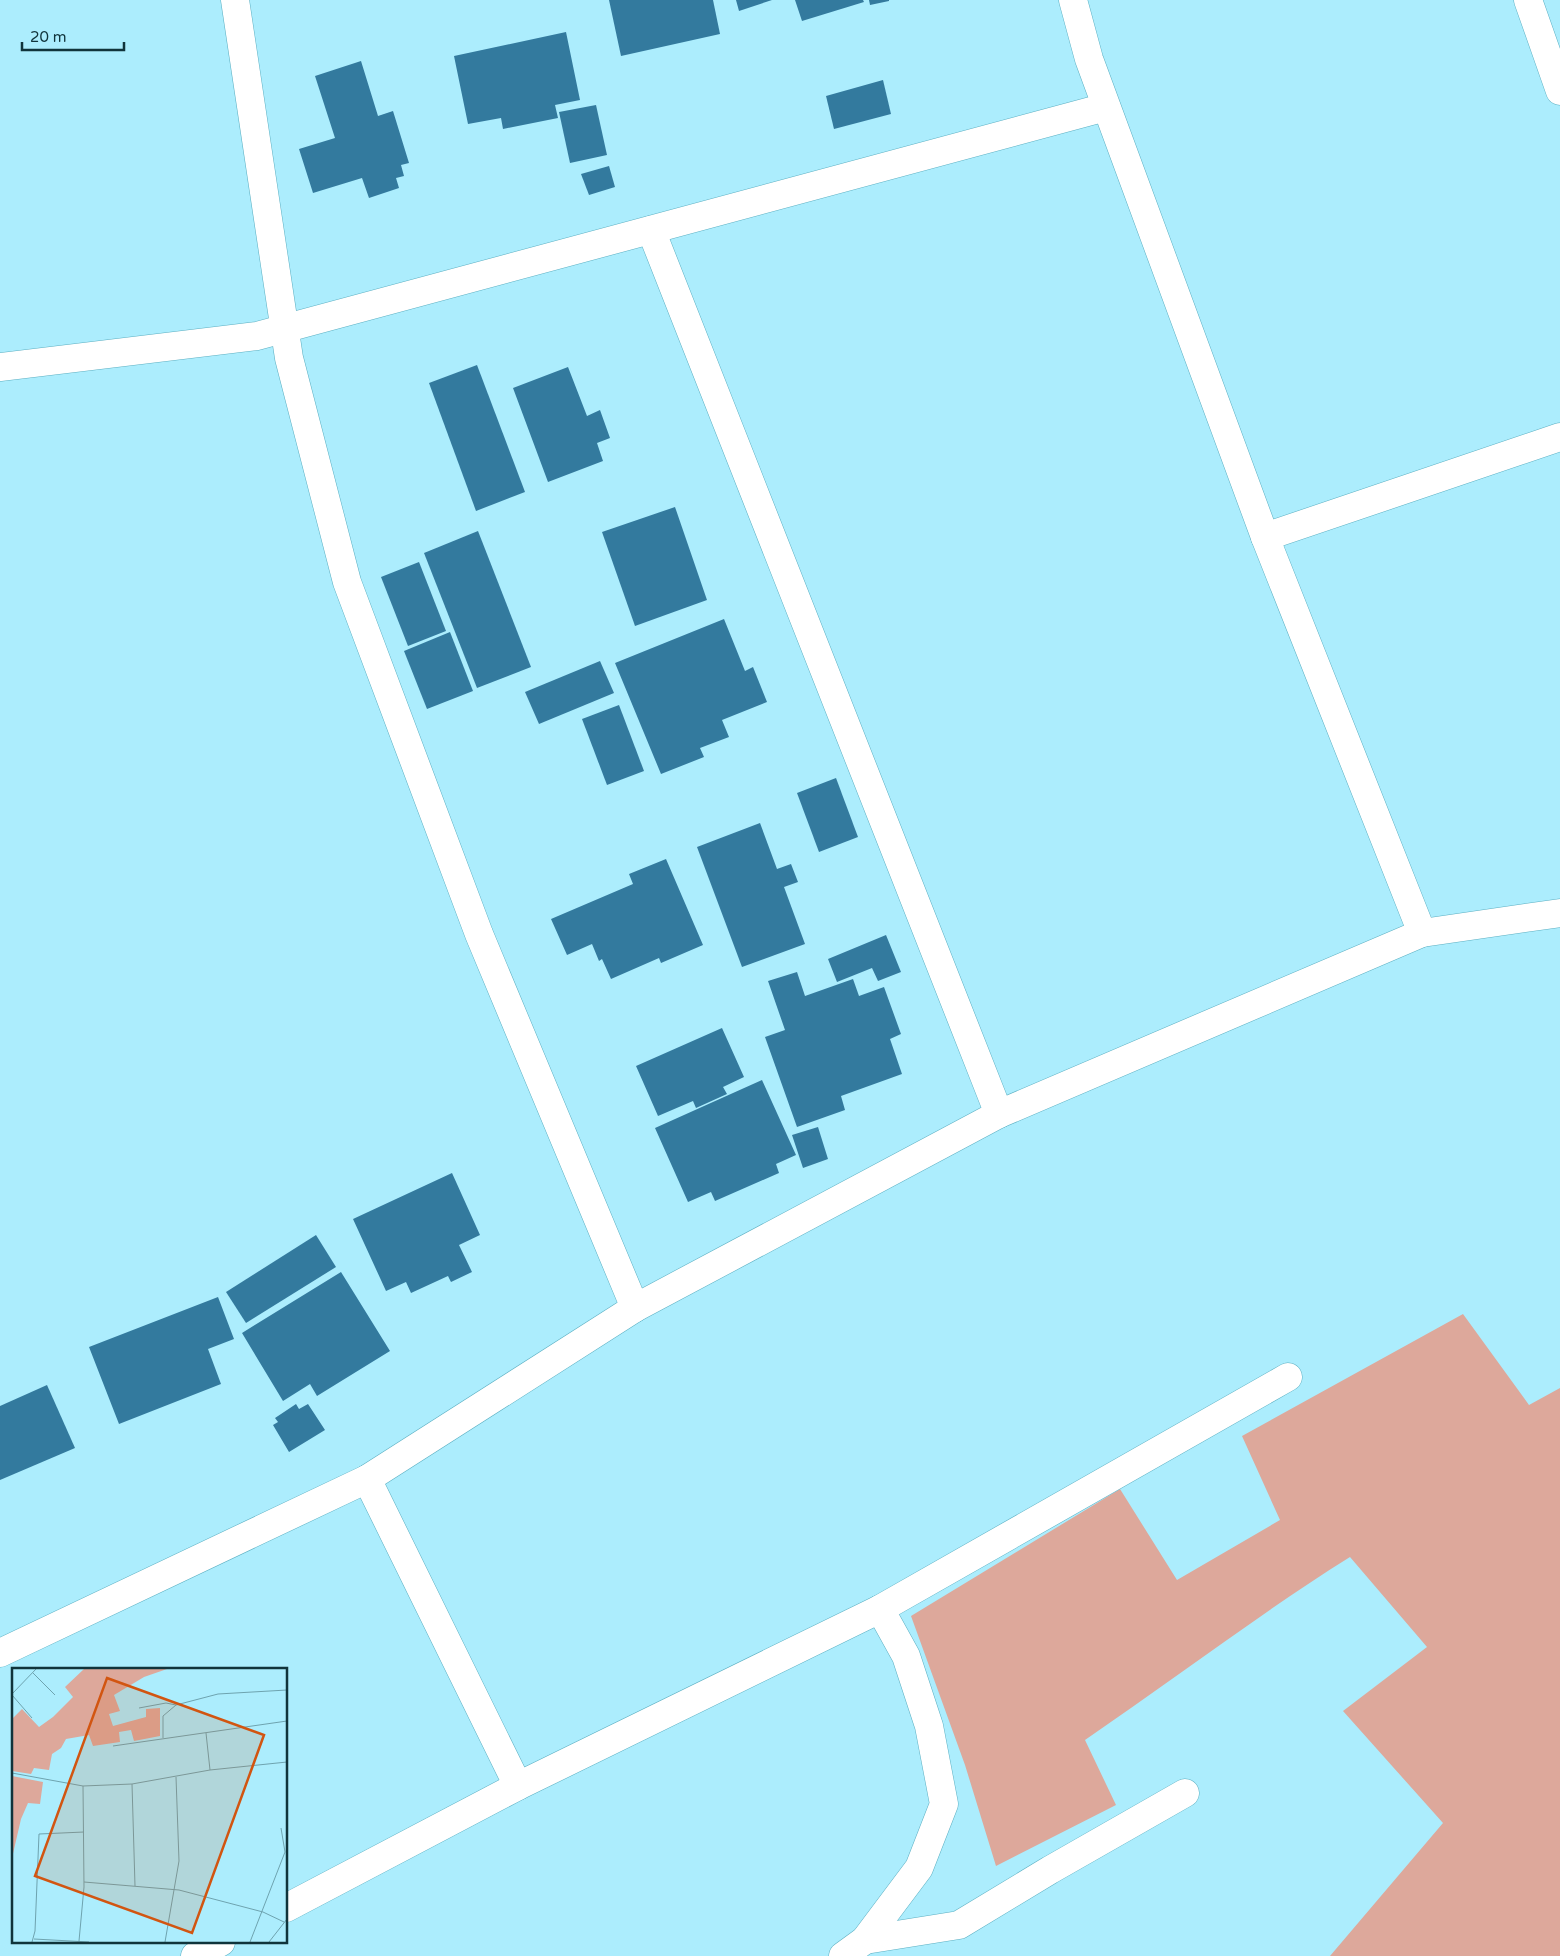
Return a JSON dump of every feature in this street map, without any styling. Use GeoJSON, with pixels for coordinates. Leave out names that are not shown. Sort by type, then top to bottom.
{"type":"FeatureCollection","features":[{"type":"Feature","properties":{"kind":"street"},"geometry":{"type":"LineString","coordinates":[[234,0],[286,328],[289,358],[348,582],[478,934],[635,1308]]}},
{"type":"Feature","properties":{"kind":"street"},"geometry":{"type":"LineString","coordinates":[[1073,0],[1089,59],[1106,107],[1264,537],[1422,933]]}},
{"type":"Feature","properties":{"kind":"street"},"geometry":{"type":"LineString","coordinates":[[1528,0],[1560,91]]}},
{"type":"Feature","properties":{"kind":"street"},"geometry":{"type":"LineString","coordinates":[[0,367],[257,336],[1106,107]]}},
{"type":"Feature","properties":{"kind":"street"},"geometry":{"type":"LineString","coordinates":[[651,230],[999,1114]]}},
{"type":"Feature","properties":{"kind":"street"},"geometry":{"type":"LineString","coordinates":[[1264,537],[1560,437]]}},
{"type":"Feature","properties":{"kind":"street"},"geometry":{"type":"LineString","coordinates":[[0,1653],[367,1480],[635,1308],[999,1114],[1422,933],[1560,912]]}},
{"type":"Feature","properties":{"kind":"street"},"geometry":{"type":"LineString","coordinates":[[288,1907],[518,1786],[880,1609],[1288,1377]]}},
{"type":"Feature","properties":{"kind":"street"},"geometry":{"type":"LineString","coordinates":[[367,1480],[518,1786]]}},
{"type":"Feature","properties":{"kind":"street"},"geometry":{"type":"LineString","coordinates":[[843,1956],[865,1940],[919,1868],[944,1804],[929,1726],[906,1656],[880,1609]]}},
{"type":"Feature","properties":{"kind":"street"},"geometry":{"type":"LineString","coordinates":[[865,1940],[959,1925],[1050,1870],[1185,1793]]}},
{"type":"Feature","properties":{"kind":"street"},"geometry":{"type":"LineString","coordinates":[[195,1956],[217,1944]]}},
{"type":"Feature","properties":{"kind":"shaded area"},"geometry":{"type":"Polygon","coordinates":[[[1463,1314],[1529,1405],[1560,1388],[1560,1956],[1330,1956],[1443,1823],[1343,1711],[1427,1647],[1350,1557],[1250,1624],[1085,1740],[1116,1805],[996,1866],[965,1765],[911,1616],[1120,1489],[1177,1580],[1280,1520],[1242,1436],[1463,1314]]]}},
{"type":"Feature","properties":{"kind":"building"},"geometry":{"type":"Polygon","coordinates":[[[609,0],[713,0],[720,34],[621,56],[609,0]]]}},
{"type":"Feature","properties":{"kind":"building"},"geometry":{"type":"Polygon","coordinates":[[[736,0],[772,0],[739,11],[736,0]]]}},
{"type":"Feature","properties":{"kind":"building"},"geometry":{"type":"Polygon","coordinates":[[[795,0],[863,0],[864,2],[802,21],[795,0]]]}},
{"type":"Feature","properties":{"kind":"building"},"geometry":{"type":"Polygon","coordinates":[[[869,0],[889,0],[889,1],[870,5],[869,0]]]}},
{"type":"Feature","properties":{"kind":"building"},"geometry":{"type":"Polygon","coordinates":[[[566,32],[580,100],[555,105],[558,118],[503,129],[501,118],[468,124],[454,56],[566,32]]]}},
{"type":"Feature","properties":{"kind":"building"},"geometry":{"type":"Polygon","coordinates":[[[361,61],[378,116],[393,111],[409,163],[401,165],[404,176],[396,178],[399,188],[369,198],[362,178],[313,193],[299,149],[335,138],[315,76],[361,61]]]}},
{"type":"Feature","properties":{"kind":"building"},"geometry":{"type":"Polygon","coordinates":[[[883,80],[891,114],[834,129],[826,96],[883,80]]]}},
{"type":"Feature","properties":{"kind":"building"},"geometry":{"type":"Polygon","coordinates":[[[596,105],[607,155],[570,163],[559,112],[596,105]]]}},
{"type":"Feature","properties":{"kind":"building"},"geometry":{"type":"Polygon","coordinates":[[[609,166],[615,187],[589,195],[581,174],[609,166]]]}},
{"type":"Feature","properties":{"kind":"building"},"geometry":{"type":"Polygon","coordinates":[[[477,365],[525,492],[476,511],[429,383],[477,365]]]}},
{"type":"Feature","properties":{"kind":"building"},"geometry":{"type":"Polygon","coordinates":[[[568,367],[587,416],[600,410],[610,438],[597,443],[603,461],[548,482],[513,388],[568,367]]]}},
{"type":"Feature","properties":{"kind":"building"},"geometry":{"type":"Polygon","coordinates":[[[675,507],[707,600],[635,626],[602,532],[675,507]]]}},
{"type":"Feature","properties":{"kind":"building"},"geometry":{"type":"Polygon","coordinates":[[[478,531],[531,667],[477,688],[424,553],[478,531]]]}},
{"type":"Feature","properties":{"kind":"building"},"geometry":{"type":"Polygon","coordinates":[[[419,562],[446,631],[408,646],[381,577],[419,562]]]}},
{"type":"Feature","properties":{"kind":"building"},"geometry":{"type":"Polygon","coordinates":[[[724,619],[745,671],[753,667],[767,702],[722,720],[729,737],[700,748],[704,757],[661,774],[615,663],[724,619]]]}},
{"type":"Feature","properties":{"kind":"building"},"geometry":{"type":"Polygon","coordinates":[[[450,632],[473,691],[427,709],[404,651],[450,632]]]}},
{"type":"Feature","properties":{"kind":"building"},"geometry":{"type":"Polygon","coordinates":[[[600,661],[614,693],[539,724],[525,692],[600,661]]]}},
{"type":"Feature","properties":{"kind":"building"},"geometry":{"type":"Polygon","coordinates":[[[619,705],[644,771],[607,785],[582,719],[619,705]]]}},
{"type":"Feature","properties":{"kind":"building"},"geometry":{"type":"Polygon","coordinates":[[[836,778],[858,837],[819,852],[797,793],[836,778]]]}},
{"type":"Feature","properties":{"kind":"building"},"geometry":{"type":"Polygon","coordinates":[[[760,823],[777,869],[791,864],[798,882],[784,887],[805,944],[742,967],[697,847],[760,823]]]}},
{"type":"Feature","properties":{"kind":"building"},"geometry":{"type":"Polygon","coordinates":[[[666,859],[703,945],[661,963],[659,958],[611,979],[602,959],[599,961],[592,944],[567,955],[551,919],[633,884],[629,874],[666,859]]]}},
{"type":"Feature","properties":{"kind":"building"},"geometry":{"type":"Polygon","coordinates":[[[886,935],[901,972],[878,981],[872,968],[837,982],[828,959],[886,935]]]}},
{"type":"Feature","properties":{"kind":"building"},"geometry":{"type":"Polygon","coordinates":[[[797,972],[805,996],[853,979],[859,996],[884,987],[901,1034],[890,1039],[902,1074],[841,1096],[845,1110],[797,1127],[765,1037],[785,1030],[768,981],[797,972]]]}},
{"type":"Feature","properties":{"kind":"building"},"geometry":{"type":"Polygon","coordinates":[[[722,1028],[744,1077],[723,1087],[727,1094],[696,1108],[693,1101],[658,1116],[636,1066],[722,1028]]]}},
{"type":"Feature","properties":{"kind":"building"},"geometry":{"type":"Polygon","coordinates":[[[762,1080],[796,1155],[776,1164],[779,1173],[715,1201],[711,1192],[688,1202],[655,1128],[762,1080]]]}},
{"type":"Feature","properties":{"kind":"building"},"geometry":{"type":"Polygon","coordinates":[[[818,1127],[828,1159],[803,1168],[792,1135],[818,1127]]]}},
{"type":"Feature","properties":{"kind":"building"},"geometry":{"type":"Polygon","coordinates":[[[452,1173],[480,1235],[459,1245],[472,1272],[451,1282],[448,1276],[411,1293],[406,1282],[386,1291],[353,1219],[452,1173]]]}},
{"type":"Feature","properties":{"kind":"building"},"geometry":{"type":"Polygon","coordinates":[[[316,1235],[336,1267],[246,1323],[226,1292],[316,1235]]]}},
{"type":"Feature","properties":{"kind":"building"},"geometry":{"type":"Polygon","coordinates":[[[341,1272],[390,1351],[317,1396],[310,1384],[283,1401],[242,1333],[341,1272]]]}},
{"type":"Feature","properties":{"kind":"building"},"geometry":{"type":"Polygon","coordinates":[[[218,1297],[234,1339],[208,1349],[221,1384],[119,1424],[89,1347],[218,1297]]]}},
{"type":"Feature","properties":{"kind":"building"},"geometry":{"type":"Polygon","coordinates":[[[47,1385],[75,1448],[0,1480],[0,1406],[47,1385]]]}},
{"type":"Feature","properties":{"kind":"building"},"geometry":{"type":"Polygon","coordinates":[[[296,1404],[299,1409],[308,1404],[325,1430],[289,1452],[273,1425],[278,1422],[275,1418],[296,1404]]]}}]}
